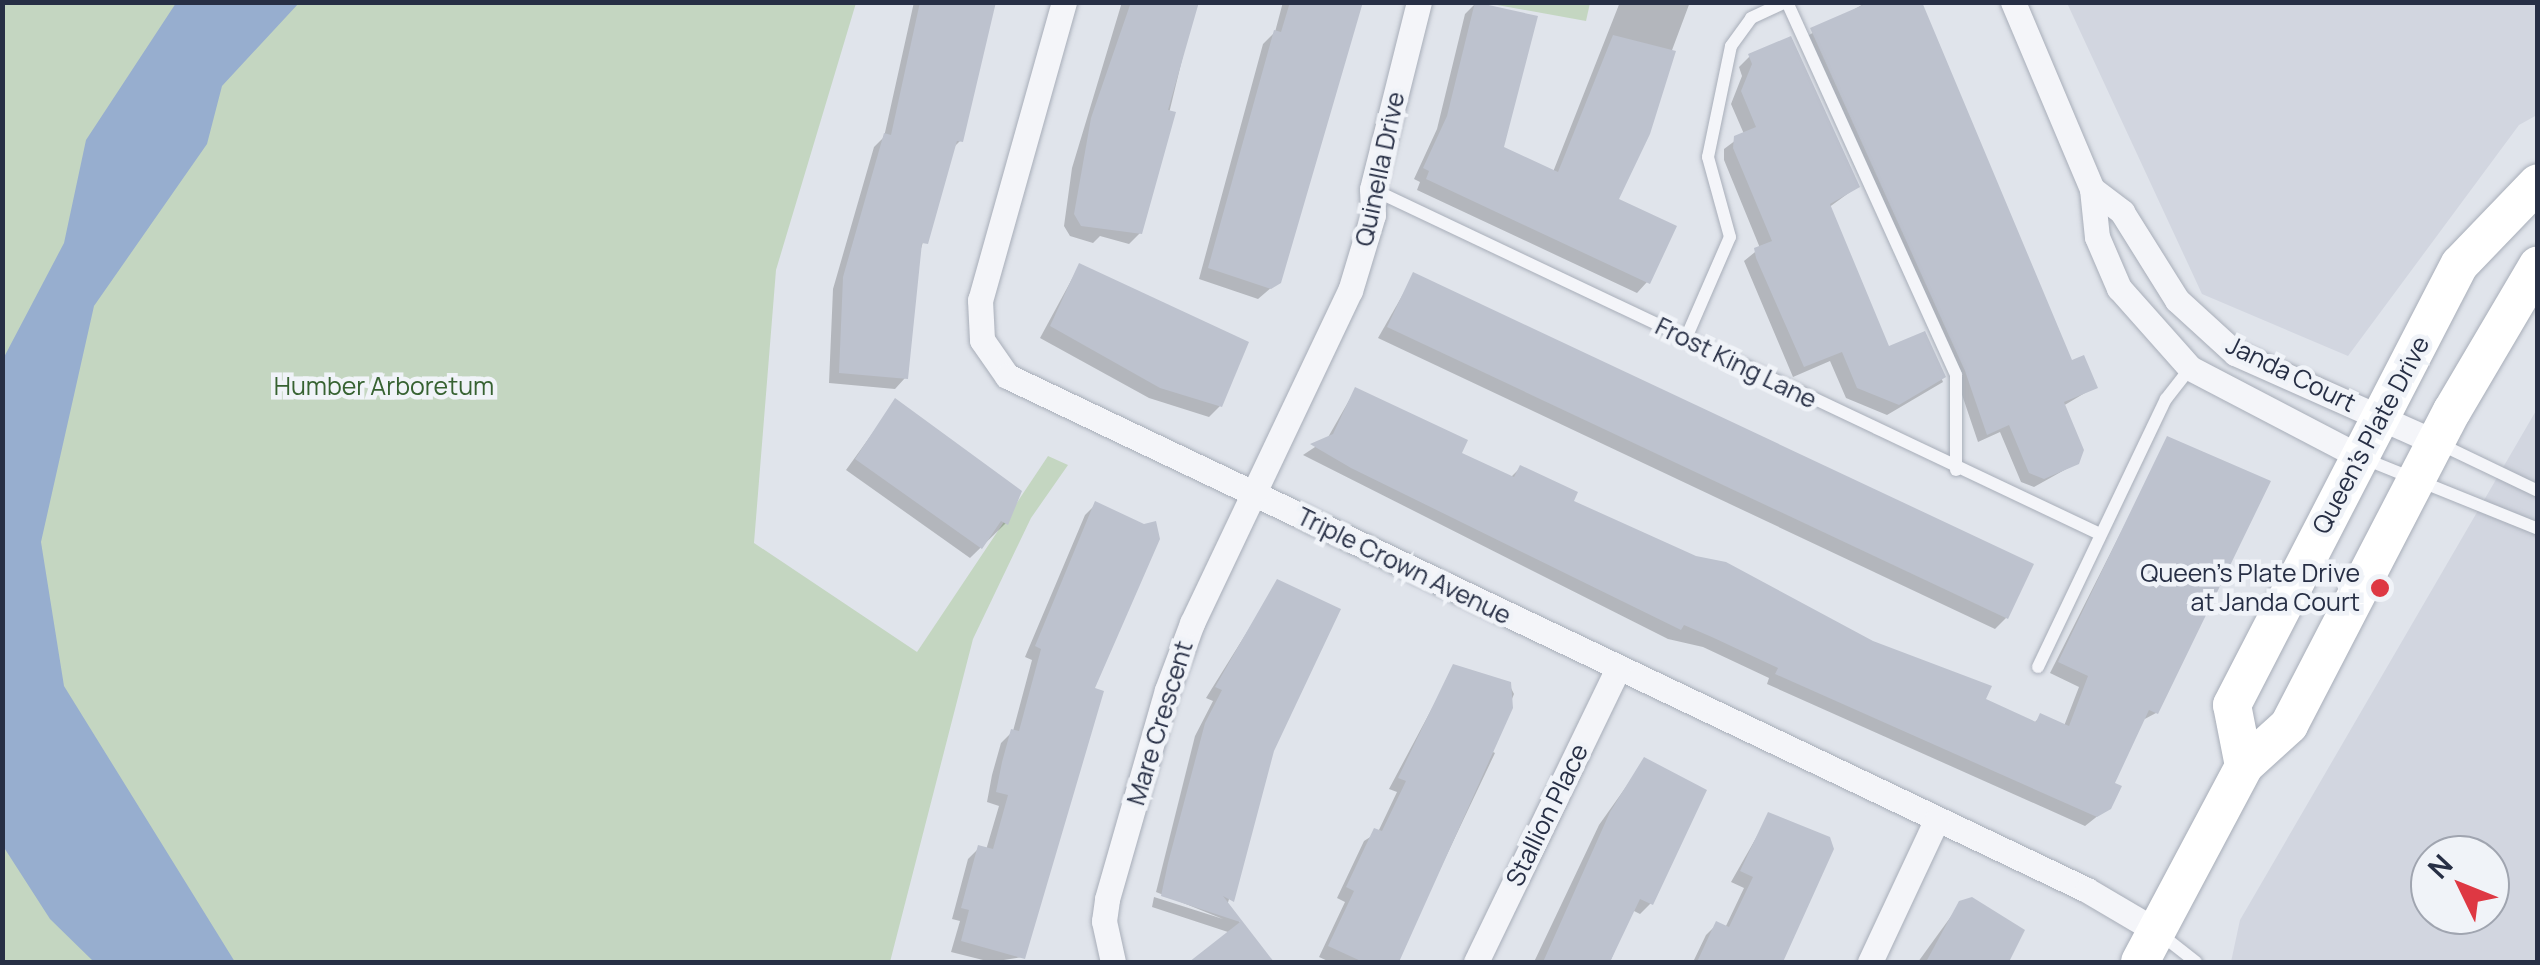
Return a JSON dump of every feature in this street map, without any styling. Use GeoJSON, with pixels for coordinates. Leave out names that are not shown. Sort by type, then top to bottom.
{"type":"FeatureCollection","features":[{"type":"Feature","properties":{"kind":"street","name":"Triple Crown Avenue"},"geometry":{"type":"LineString","coordinates":[[1064,2],[980,300],[982,340],[1007,376],[2104,899],[2147,946]]}},
{"type":"Feature","properties":{"kind":"street","name":"Quinella Drive"},"geometry":{"type":"LineString","coordinates":[[1252,494],[1350,291],[1374,215],[1372,189],[1419,2]]}},
{"type":"Feature","properties":{"kind":"street","name":"Janda Court"},"geometry":{"type":"LineString","coordinates":[[2013,2],[2092,188],[2097,237],[2119,288],[2190,368],[2358,456]]}},
{"type":"Feature","properties":{"kind":"street","name":"Queen's Plate Drive"},"geometry":{"type":"LineString","coordinates":[[2244,766],[2232,705],[2460,264],[2538,183]]}},
{"type":"Feature","properties":{"kind":"street","name":"Janda Court"},"geometry":{"type":"LineString","coordinates":[[2092,188],[2122,212],[2177,300],[2236,353],[2435,442]]}},
{"type":"Feature","properties":{"kind":"street"},"geometry":{"type":"LineString","coordinates":[[2147,946],[2244,766],[2289,725],[2435,442],[2538,265]]}},
{"type":"Feature","properties":{"kind":"street","name":"Mare Crescent"},"geometry":{"type":"LineString","coordinates":[[1113,962],[1104,921],[1107,899],[1167,690],[1252,494]]}},
{"type":"Feature","properties":{"kind":"street","name":"Stallion Place"},"geometry":{"type":"LineString","coordinates":[[1476,962],[1618,668]]}},
{"type":"Feature","properties":{"kind":"street"},"geometry":{"type":"LineString","coordinates":[[1870,962],[1936,822]]}},
{"type":"Feature","properties":{"kind":"lane"},"geometry":{"type":"LineString","coordinates":[[1686,338],[1730,238],[1708,157],[1731,46],[1752,18],[1786,2],[1956,375],[1956,470]]}},
{"type":"Feature","properties":{"kind":"lane","name":"Frost King Lane"},"geometry":{"type":"LineString","coordinates":[[1372,189],[1956,470],[2100,534]]}},
{"type":"Feature","properties":{"kind":"lane"},"geometry":{"type":"LineString","coordinates":[[2038,666],[2166,399],[2190,368]]}},
{"type":"Feature","properties":{"kind":"lane"},"geometry":{"type":"LineString","coordinates":[[2435,442],[2538,490]]}},
{"type":"Feature","properties":{"kind":"lane"},"geometry":{"type":"LineString","coordinates":[[2358,456],[2538,529]]}},
{"type":"Feature","properties":{"kind":"lane"},"geometry":{"type":"LineString","coordinates":[[2147,946],[2196,962]]}},
{"type":"Feature","properties":{"kind":"shaded area"},"geometry":{"type":"Polygon","coordinates":[[[2067,3],[2537,3],[2537,115],[2519,125],[2348,356],[2202,294],[2067,3]]]}},
{"type":"Feature","properties":{"kind":"shaded area"},"geometry":{"type":"Polygon","coordinates":[[[2537,409],[2537,962],[2231,962],[2240,920],[2537,409]]]}},
{"type":"Feature","properties":{"kind":"green space","name":"Humber Arboretum"},"geometry":{"type":"Polygon","coordinates":[[[2,3],[856,3],[776,270],[754,543],[917,652],[1048,456],[1068,465],[1031,518],[973,639],[890,962],[3,962],[2,3]]]}},
{"type":"Feature","properties":{"kind":"green space"},"geometry":{"type":"Polygon","coordinates":[[[1486,3],[1590,3],[1586,21],[1486,3]]]}},
{"type":"Feature","properties":{"kind":"water"},"geometry":{"type":"Polygon","coordinates":[[[176,3],[299,3],[222,86],[207,144],[94,306],[41,542],[64,686],[235,962],[94,962],[50,919],[3,846],[3,359],[64,243],[86,140],[176,3]]]}},
{"type":"Feature","properties":{"kind":"building"},"geometry":{"type":"Polygon","coordinates":[[[920,2],[996,2],[963,142],[957,141],[928,244],[922,243],[908,379],[839,373],[843,277],[884,133],[891,135],[920,2]]]}},
{"type":"Feature","properties":{"kind":"building"},"geometry":{"type":"Polygon","coordinates":[[[1131,2],[1199,2],[1168,110],[1176,112],[1142,234],[1081,226],[1074,214],[1091,118],[1131,2]]]}},
{"type":"Feature","properties":{"kind":"building"},"geometry":{"type":"Polygon","coordinates":[[[1290,2],[1363,2],[1281,283],[1271,289],[1208,268],[1274,30],[1281,32],[1290,2]]]}},
{"type":"Feature","properties":{"kind":"building"},"geometry":{"type":"Polygon","coordinates":[[[1475,2],[1538,16],[1504,147],[1558,172],[1613,35],[1676,51],[1650,134],[1619,199],[1677,226],[1650,284],[1426,179],[1429,171],[1423,168],[1447,116],[1475,2]]]}},
{"type":"Feature","properties":{"kind":"building"},"geometry":{"type":"Polygon","coordinates":[[[1870,2],[1922,2],[2072,360],[2084,355],[2098,388],[2064,402],[2084,450],[2079,464],[2044,479],[2029,473],[2009,425],[1987,435],[1965,371],[1810,28],[1870,2]]]}},
{"type":"Feature","properties":{"kind":"building"},"geometry":{"type":"Polygon","coordinates":[[[1791,36],[1860,187],[1830,204],[1889,346],[1925,331],[1946,377],[1899,405],[1857,388],[1842,352],[1804,367],[1756,258],[1754,248],[1772,241],[1733,148],[1734,136],[1756,127],[1741,91],[1752,64],[1748,54],[1791,36]]]}},
{"type":"Feature","properties":{"kind":"building"},"geometry":{"type":"Polygon","coordinates":[[[1079,263],[1249,342],[1222,407],[1160,388],[1050,326],[1079,263]]]}},
{"type":"Feature","properties":{"kind":"building"},"geometry":{"type":"Polygon","coordinates":[[[1413,272],[2034,564],[2008,619],[1387,327],[1413,272]]]}},
{"type":"Feature","properties":{"kind":"building"},"geometry":{"type":"Polygon","coordinates":[[[1355,387],[1468,440],[1462,453],[1514,477],[1520,465],[1578,492],[1574,501],[1696,556],[1726,562],[1873,641],[1992,686],[1986,699],[2036,722],[2040,713],[2069,726],[2088,676],[2058,662],[2167,436],[2271,481],[2158,714],[2149,710],[2115,783],[2122,786],[2111,809],[2097,817],[1775,674],[1778,668],[1714,638],[1684,625],[1681,630],[1351,468],[1310,444],[1333,434],[1355,387]]]}},
{"type":"Feature","properties":{"kind":"building"},"geometry":{"type":"Polygon","coordinates":[[[895,398],[1022,491],[1008,525],[1001,521],[982,549],[855,459],[895,398]]]}},
{"type":"Feature","properties":{"kind":"building"},"geometry":{"type":"Polygon","coordinates":[[[1095,501],[1144,524],[1156,521],[1160,539],[1095,688],[1104,691],[1025,959],[961,941],[969,910],[961,908],[978,845],[993,849],[1008,795],[996,792],[1002,762],[1011,729],[1019,731],[1041,649],[1035,646],[1095,501]]]}},
{"type":"Feature","properties":{"kind":"building"},"geometry":{"type":"Polygon","coordinates":[[[1277,579],[1341,609],[1274,751],[1234,902],[1223,896],[1274,962],[1189,962],[1240,922],[1161,896],[1168,863],[1205,723],[1222,690],[1215,687],[1277,579]]]}},
{"type":"Feature","properties":{"kind":"building"},"geometry":{"type":"Polygon","coordinates":[[[1453,664],[1511,682],[1513,708],[1399,962],[1363,962],[1328,946],[1354,891],[1346,887],[1374,828],[1382,831],[1406,781],[1398,778],[1453,664]]]}},
{"type":"Feature","properties":{"kind":"building"},"geometry":{"type":"Polygon","coordinates":[[[1644,757],[1707,790],[1653,905],[1640,899],[1610,962],[1543,962],[1610,812],[1644,757]]]}},
{"type":"Feature","properties":{"kind":"building"},"geometry":{"type":"Polygon","coordinates":[[[1768,812],[1830,837],[1834,849],[1783,962],[1697,962],[1716,921],[1729,927],[1753,877],[1740,871],[1768,812]]]}},
{"type":"Feature","properties":{"kind":"building"},"geometry":{"type":"Polygon","coordinates":[[[1972,897],[2025,930],[2009,962],[1926,962],[1959,901],[1972,897]]]}},
{"type":"Feature","properties":{"kind":"place","name":"Queen's Plate Drive at Janda Court"},"geometry":{"type":"Point","coordinates":[2380,588]}}]}
